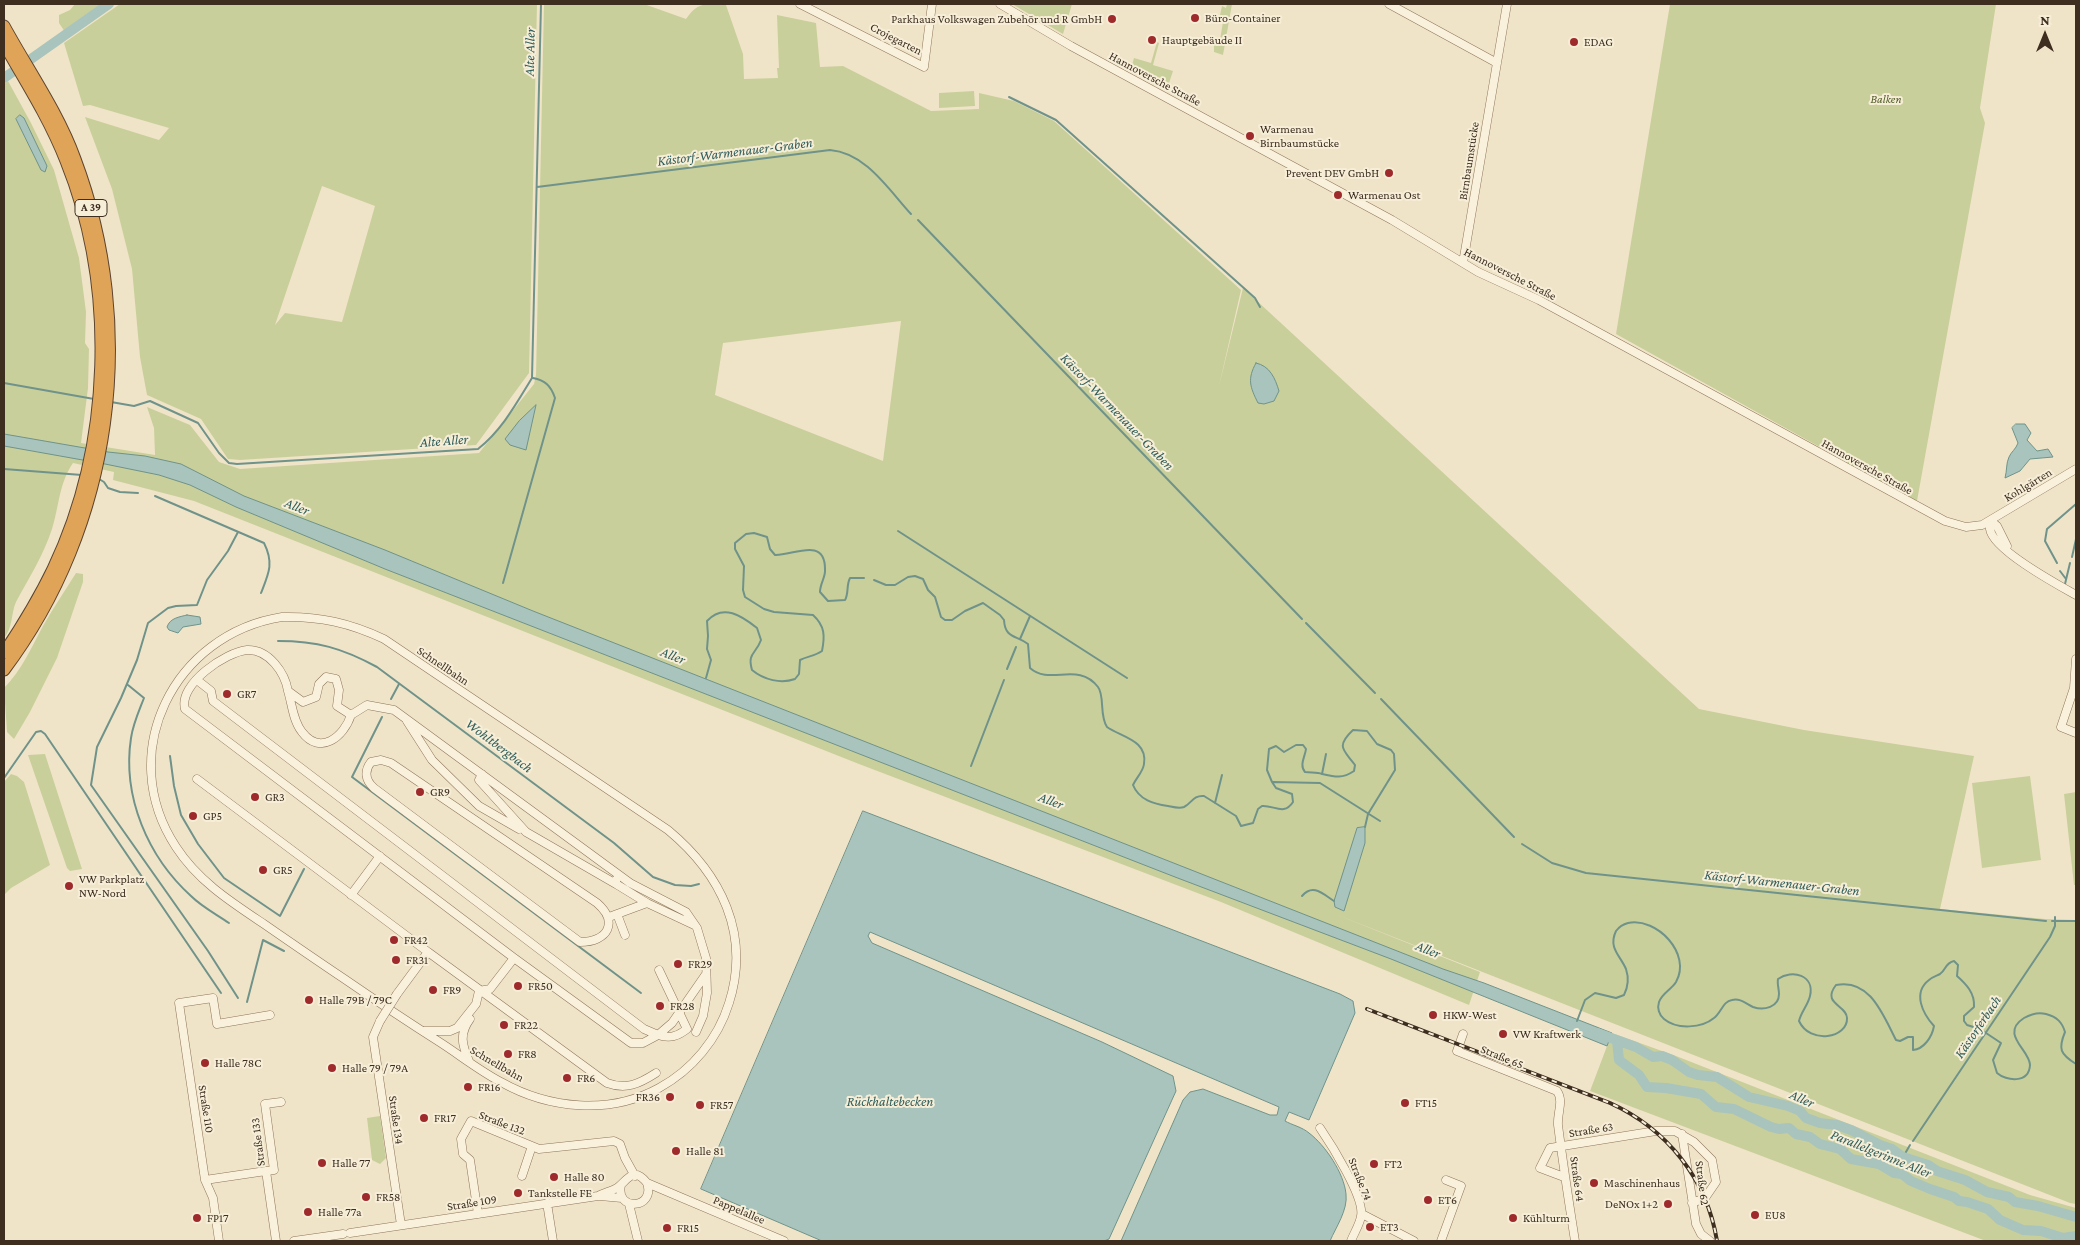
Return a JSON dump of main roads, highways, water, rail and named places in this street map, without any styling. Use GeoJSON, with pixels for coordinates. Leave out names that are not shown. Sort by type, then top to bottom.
{"type":"FeatureCollection","features":[{"type":"Feature","properties":{"kind":"highway","name":"A 39"},"geometry":{"type":"LineString","coordinates":[[4,670],[42,611],[63,570],[79,531],[87,488],[106,337],[93,254],[80,199],[67,162],[36,90],[5,35]]}},
{"type":"Feature","properties":{"kind":"highway","name":"A 39"},"geometry":{"type":"LineString","coordinates":[[4,653],[33,608],[54,568],[87,488]]}},
{"type":"Feature","properties":{"kind":"water"},"geometry":{"type":"Polygon","coordinates":[[[20,115],[24,118],[47,166],[45,172],[41,170],[16,119],[20,115]]]}},
{"type":"Feature","properties":{"kind":"water"},"geometry":{"type":"Polygon","coordinates":[[[1256,363],[1265,367],[1274,377],[1279,391],[1274,401],[1264,404],[1258,403],[1255,397],[1251,388],[1251,374],[1256,363]]]}},
{"type":"Feature","properties":{"kind":"water"},"geometry":{"type":"Polygon","coordinates":[[[536,405],[526,450],[510,445],[505,439],[519,421],[536,405]]]}},
{"type":"Feature","properties":{"kind":"water"},"geometry":{"type":"Polygon","coordinates":[[[2016,424],[2025,424],[2031,433],[2027,440],[2037,451],[2048,449],[2053,457],[2030,459],[2020,471],[2005,478],[2008,459],[2018,443],[2012,428],[2016,424]]]}},
{"type":"Feature","properties":{"kind":"water"},"geometry":{"type":"Polygon","coordinates":[[[4,434],[108,452],[145,456],[181,464],[244,496],[385,550],[533,611],[1443,969],[1612,1033],[1607,1046],[1391,959],[1175,877],[385,569],[236,507],[190,485],[159,475],[4,446],[4,434]]]}},
{"type":"Feature","properties":{"kind":"water"},"geometry":{"type":"Polygon","coordinates":[[[187,615],[200,617],[201,624],[183,627],[178,633],[169,630],[167,627],[170,622],[175,618],[187,615]]]}},
{"type":"Feature","properties":{"kind":"water","name":"Rückhaltebecken"},"geometry":{"type":"Polygon","coordinates":[[[863,811],[1340,994],[1353,1001],[1355,1013],[1309,1120],[1289,1112],[1285,1121],[1303,1129],[1315,1138],[1333,1160],[1342,1177],[1346,1194],[1345,1206],[1330,1241],[1121,1241],[1183,1100],[1190,1092],[1203,1089],[1270,1115],[1277,1115],[1279,1107],[870,932],[868,936],[872,943],[1102,1042],[1173,1076],[1176,1091],[1109,1239],[1104,1241],[822,1241],[701,1189],[863,811]]]}},
{"type":"Feature","properties":{"kind":"water"},"geometry":{"type":"Polygon","coordinates":[[[1365,827],[1365,843],[1344,911],[1335,907],[1334,901],[1357,828],[1365,827]]]}},
{"type":"Feature","properties":{"kind":"waterway"},"geometry":{"type":"LineString","coordinates":[[4,78],[109,4]]}},
{"type":"Feature","properties":{"kind":"waterway","name":"Alte Aller"},"geometry":{"type":"LineString","coordinates":[[111,402],[134,406],[150,401],[198,423],[219,453],[229,463],[237,464],[478,449],[487,442],[508,416],[532,378],[541,4]]}},
{"type":"Feature","properties":{"kind":"waterway"},"geometry":{"type":"LineString","coordinates":[[1009,97],[1056,120],[1255,298],[1260,307]]}},
{"type":"Feature","properties":{"kind":"waterway","name":"Kästorf-Warmenauer-Graben"},"geometry":{"type":"LineString","coordinates":[[537,187],[830,150],[855,158],[865,165],[885,184],[911,214]]}},
{"type":"Feature","properties":{"kind":"waterway","name":"Kästorf-Warmenauer-Graben"},"geometry":{"type":"LineString","coordinates":[[918,220],[1302,619]]}},
{"type":"Feature","properties":{"kind":"waterway"},"geometry":{"type":"LineString","coordinates":[[503,583],[555,398],[547,384],[533,378]]}},
{"type":"Feature","properties":{"kind":"waterway","name":"Alte Aller"},"geometry":{"type":"LineString","coordinates":[[4,383],[94,399]]}},
{"type":"Feature","properties":{"kind":"waterway","name":"Wohltbergbach"},"geometry":{"type":"LineString","coordinates":[[4,469],[82,475]]}},
{"type":"Feature","properties":{"kind":"waterway","name":"Wohltbergbach"},"geometry":{"type":"LineString","coordinates":[[99,479],[108,488],[120,492],[138,493]]}},
{"type":"Feature","properties":{"kind":"waterway","name":"Wohltbergbach"},"geometry":{"type":"LineString","coordinates":[[155,496],[264,543],[270,562],[261,593]]}},
{"type":"Feature","properties":{"kind":"waterway"},"geometry":{"type":"LineString","coordinates":[[2057,563],[2045,541],[2047,529],[2076,504]]}},
{"type":"Feature","properties":{"kind":"waterway"},"geometry":{"type":"LineString","coordinates":[[898,531],[1127,678]]}},
{"type":"Feature","properties":{"kind":"waterway"},"geometry":{"type":"LineString","coordinates":[[238,532],[228,551],[207,580],[197,605],[168,608],[148,623],[137,660],[97,747],[91,785],[208,951],[238,998]]}},
{"type":"Feature","properties":{"kind":"waterway"},"geometry":{"type":"LineString","coordinates":[[706,678],[711,660],[707,649],[707,621],[719,613],[732,613],[745,619],[757,628],[761,640],[751,657],[752,670],[767,679],[778,681],[795,679],[799,674],[800,660],[822,651],[824,641],[822,627],[813,615],[774,612],[764,609],[745,597],[743,590],[744,566],[735,549],[735,543],[746,534],[754,533],[767,537],[770,549],[775,555],[806,550],[814,550],[820,553],[824,559],[825,572],[820,592],[828,601],[845,600],[850,578],[864,578]]}},
{"type":"Feature","properties":{"kind":"waterway"},"geometry":{"type":"LineString","coordinates":[[2072,557],[2076,539]]}},
{"type":"Feature","properties":{"kind":"waterway"},"geometry":{"type":"LineString","coordinates":[[2065,584],[2070,563]]}},
{"type":"Feature","properties":{"kind":"waterway"},"geometry":{"type":"LineString","coordinates":[[2060,571],[2066,579]]}},
{"type":"Feature","properties":{"kind":"waterway"},"geometry":{"type":"LineString","coordinates":[[874,580],[886,585],[895,585],[908,577],[915,576],[923,579],[928,590],[935,597],[941,617],[945,620],[952,620],[965,611],[983,603],[1000,615],[1009,634],[1028,644],[1030,668],[1046,675],[1073,674],[1090,679],[1100,691],[1103,717],[1107,727],[1132,740],[1142,750],[1144,764],[1133,785],[1143,798],[1152,802],[1180,808],[1197,797],[1204,796],[1236,816],[1241,826],[1253,823],[1258,809],[1262,806],[1282,809],[1290,806],[1293,802],[1292,794],[1276,788],[1272,782],[1267,770],[1269,749],[1276,746],[1284,752],[1296,745],[1303,745],[1306,749],[1302,764],[1305,772],[1342,776],[1354,771],[1355,765],[1343,748],[1344,741],[1353,730],[1367,731],[1377,744],[1391,750],[1394,754],[1395,770],[1368,814],[1365,827]]}},
{"type":"Feature","properties":{"kind":"waterway"},"geometry":{"type":"LineString","coordinates":[[1020,639],[1030,616]]}},
{"type":"Feature","properties":{"kind":"waterway","name":"Kästorf-Warmenauer-Graben"},"geometry":{"type":"LineString","coordinates":[[1306,623],[1375,693]]}},
{"type":"Feature","properties":{"kind":"waterway","name":"Wohltbergbach"},"geometry":{"type":"LineString","coordinates":[[278,641],[305,642],[341,650],[377,667],[614,843],[653,877],[675,885],[691,886],[699,884]]}},
{"type":"Feature","properties":{"kind":"waterway"},"geometry":{"type":"LineString","coordinates":[[1007,669],[1016,647]]}},
{"type":"Feature","properties":{"kind":"waterway"},"geometry":{"type":"LineString","coordinates":[[971,766],[1004,680]]}},
{"type":"Feature","properties":{"kind":"waterway"},"geometry":{"type":"LineString","coordinates":[[391,699],[399,684]]}},
{"type":"Feature","properties":{"kind":"waterway"},"geometry":{"type":"LineString","coordinates":[[128,685],[144,698],[132,733],[129,760],[135,804],[142,824],[162,863],[176,880],[200,904],[229,923]]}},
{"type":"Feature","properties":{"kind":"waterway","name":"Kästorf-Warmenauer-Graben"},"geometry":{"type":"LineString","coordinates":[[1381,699],[1514,837]]}},
{"type":"Feature","properties":{"kind":"waterway"},"geometry":{"type":"LineString","coordinates":[[382,717],[352,777],[641,993]]}},
{"type":"Feature","properties":{"kind":"waterway"},"geometry":{"type":"LineString","coordinates":[[4,778],[36,732],[41,731],[45,734],[221,993]]}},
{"type":"Feature","properties":{"kind":"waterway"},"geometry":{"type":"LineString","coordinates":[[1322,774],[1326,754]]}},
{"type":"Feature","properties":{"kind":"waterway"},"geometry":{"type":"LineString","coordinates":[[170,756],[174,786],[181,815],[198,844],[224,878],[280,916],[304,869]]}},
{"type":"Feature","properties":{"kind":"waterway"},"geometry":{"type":"LineString","coordinates":[[1215,803],[1222,775]]}},
{"type":"Feature","properties":{"kind":"waterway"},"geometry":{"type":"LineString","coordinates":[[1273,782],[1320,783],[1380,821]]}},
{"type":"Feature","properties":{"kind":"waterway","name":"Kästorf-Warmenauer-Graben"},"geometry":{"type":"LineString","coordinates":[[1522,844],[1552,863],[1586,873],[2046,921]]}},
{"type":"Feature","properties":{"kind":"waterway"},"geometry":{"type":"LineString","coordinates":[[1302,896],[1306,892],[1314,890],[1334,901]]}},
{"type":"Feature","properties":{"kind":"waterway","name":"Kästorferbach"},"geometry":{"type":"LineString","coordinates":[[1913,1141],[2050,937],[2055,926],[2055,917]]}},
{"type":"Feature","properties":{"kind":"waterway","name":"Kästorf-Warmenauer-Graben"},"geometry":{"type":"LineString","coordinates":[[2052,921],[2076,921]]}},
{"type":"Feature","properties":{"kind":"waterway"},"geometry":{"type":"LineString","coordinates":[[1577,1021],[1585,1000],[1595,993],[1616,998],[1624,995],[1628,982],[1627,972],[1614,947],[1614,937],[1616,931],[1623,925],[1639,923],[1650,926],[1669,940],[1679,960],[1680,971],[1676,982],[1662,996],[1658,1007],[1662,1017],[1669,1023],[1682,1026],[1703,1024],[1716,1016],[1726,1003],[1732,1000],[1741,1001],[1757,1008],[1770,1007],[1774,1005],[1778,998],[1778,979],[1790,974],[1796,974],[1806,979],[1811,989],[1809,999],[1799,1021],[1804,1029],[1819,1036],[1828,1036],[1835,1034],[1846,1025],[1846,1014],[1831,996],[1836,985],[1848,984],[1858,987],[1874,1000],[1896,1040],[1900,1041],[1913,1037],[1913,1050],[1927,1042],[1934,1026],[1923,1010],[1920,997],[1921,991],[1929,980],[1940,974],[1949,963],[1954,961],[1958,965],[1957,976],[1969,989],[1974,1002],[1974,1007],[1964,1016],[1964,1021],[1967,1025],[1980,1029],[2001,1043],[1993,1060],[1997,1073],[2006,1078],[2016,1079],[2026,1075],[2029,1071],[2029,1059],[2018,1042],[2014,1030],[2017,1024],[2024,1018],[2038,1013],[2050,1015],[2061,1023],[2065,1032],[2061,1047],[2062,1051],[2076,1064]]}},
{"type":"Feature","properties":{"kind":"waterway"},"geometry":{"type":"LineString","coordinates":[[247,1002],[263,940],[284,951]]}},
{"type":"Feature","properties":{"kind":"waterway","name":"Aller"},"geometry":{"type":"LineString","coordinates":[[1597,1033],[1636,1047],[1653,1057],[1662,1056],[1672,1060],[1689,1072],[1717,1077],[1749,1097],[1788,1106],[1800,1111],[1806,1118],[1851,1130],[1892,1149],[1903,1157],[1965,1180],[1987,1192],[2009,1197],[2015,1202],[2038,1206],[2076,1217]]}},
{"type":"Feature","properties":{"kind":"waterway","name":"Parallelgerinne Aller"},"geometry":{"type":"LineString","coordinates":[[1617,1041],[1619,1060],[1639,1075],[1647,1087],[1701,1094],[1716,1107],[1734,1109],[1771,1127],[1779,1129],[1789,1128],[1796,1134],[1810,1137],[1820,1144],[1840,1149],[1851,1159],[1879,1164],[1894,1173],[1902,1174],[1911,1181],[1954,1197],[1959,1201],[1988,1209],[2000,1220],[2023,1230],[2041,1231],[2063,1238],[2076,1236]]}},
{"type":"Feature","properties":{"kind":"waterway","name":"Kästorferbach"},"geometry":{"type":"LineString","coordinates":[[1903,1157],[1910,1145]]}},
{"type":"Feature","properties":{"kind":"railway"},"geometry":{"type":"LineString","coordinates":[[1367,1009],[1610,1103],[1631,1114],[1666,1142],[1681,1158],[1694,1177],[1712,1218],[1717,1241]]}},
{"type":"Feature","properties":{"kind":"place","name":"Büro-Container"},"geometry":{"type":"Point","coordinates":[1195,18]}},
{"type":"Feature","properties":{"kind":"place","name":"Parkhaus Volkswagen Zubehör und R GmbH"},"geometry":{"type":"Point","coordinates":[1112,19]}},
{"type":"Feature","properties":{"kind":"place","name":"Hauptgebäude II"},"geometry":{"type":"Point","coordinates":[1152,40]}},
{"type":"Feature","properties":{"kind":"place","name":"EDAG"},"geometry":{"type":"Point","coordinates":[1574,42]}},
{"type":"Feature","properties":{"kind":"place","name":"Warmenau Birnbaumstücke"},"geometry":{"type":"Point","coordinates":[1250,136]}},
{"type":"Feature","properties":{"kind":"place","name":"Prevent DEV GmbH"},"geometry":{"type":"Point","coordinates":[1389,173]}},
{"type":"Feature","properties":{"kind":"place","name":"Warmenau Ost"},"geometry":{"type":"Point","coordinates":[1338,195]}},
{"type":"Feature","properties":{"kind":"place","name":"GR7"},"geometry":{"type":"Point","coordinates":[227,694]}},
{"type":"Feature","properties":{"kind":"place","name":"GR9"},"geometry":{"type":"Point","coordinates":[420,792]}},
{"type":"Feature","properties":{"kind":"place","name":"GR3"},"geometry":{"type":"Point","coordinates":[255,797]}},
{"type":"Feature","properties":{"kind":"place","name":"GP5"},"geometry":{"type":"Point","coordinates":[193,816]}},
{"type":"Feature","properties":{"kind":"place","name":"GR5"},"geometry":{"type":"Point","coordinates":[263,870]}},
{"type":"Feature","properties":{"kind":"place","name":"VW Parkplatz NW-Nord"},"geometry":{"type":"Point","coordinates":[69,886]}},
{"type":"Feature","properties":{"kind":"place","name":"FR42"},"geometry":{"type":"Point","coordinates":[394,940]}},
{"type":"Feature","properties":{"kind":"place","name":"FR31"},"geometry":{"type":"Point","coordinates":[396,960]}},
{"type":"Feature","properties":{"kind":"place","name":"FR29"},"geometry":{"type":"Point","coordinates":[678,964]}},
{"type":"Feature","properties":{"kind":"place","name":"FR50"},"geometry":{"type":"Point","coordinates":[518,986]}},
{"type":"Feature","properties":{"kind":"place","name":"FR9"},"geometry":{"type":"Point","coordinates":[433,990]}},
{"type":"Feature","properties":{"kind":"place","name":"Halle 79B / 79C"},"geometry":{"type":"Point","coordinates":[309,1000]}},
{"type":"Feature","properties":{"kind":"place","name":"FR28"},"geometry":{"type":"Point","coordinates":[660,1006]}},
{"type":"Feature","properties":{"kind":"place","name":"HKW-West"},"geometry":{"type":"Point","coordinates":[1433,1015]}},
{"type":"Feature","properties":{"kind":"place","name":"FR22"},"geometry":{"type":"Point","coordinates":[504,1025]}},
{"type":"Feature","properties":{"kind":"place","name":"VW Kraftwerk"},"geometry":{"type":"Point","coordinates":[1503,1034]}},
{"type":"Feature","properties":{"kind":"place","name":"FR8"},"geometry":{"type":"Point","coordinates":[508,1054]}},
{"type":"Feature","properties":{"kind":"place","name":"Halle 78C"},"geometry":{"type":"Point","coordinates":[205,1063]}},
{"type":"Feature","properties":{"kind":"place","name":"Halle 79 / 79A"},"geometry":{"type":"Point","coordinates":[332,1068]}},
{"type":"Feature","properties":{"kind":"place","name":"FR6"},"geometry":{"type":"Point","coordinates":[567,1078]}},
{"type":"Feature","properties":{"kind":"place","name":"FR16"},"geometry":{"type":"Point","coordinates":[468,1087]}},
{"type":"Feature","properties":{"kind":"place","name":"FR36"},"geometry":{"type":"Point","coordinates":[670,1097]}},
{"type":"Feature","properties":{"kind":"place","name":"FT15"},"geometry":{"type":"Point","coordinates":[1405,1103]}},
{"type":"Feature","properties":{"kind":"place","name":"FR57"},"geometry":{"type":"Point","coordinates":[700,1105]}},
{"type":"Feature","properties":{"kind":"place","name":"FR17"},"geometry":{"type":"Point","coordinates":[424,1118]}},
{"type":"Feature","properties":{"kind":"place","name":"Halle 81"},"geometry":{"type":"Point","coordinates":[676,1151]}},
{"type":"Feature","properties":{"kind":"place","name":"Halle 77"},"geometry":{"type":"Point","coordinates":[322,1163]}},
{"type":"Feature","properties":{"kind":"place","name":"FT2"},"geometry":{"type":"Point","coordinates":[1374,1164]}},
{"type":"Feature","properties":{"kind":"place","name":"Halle 80"},"geometry":{"type":"Point","coordinates":[554,1177]}},
{"type":"Feature","properties":{"kind":"place","name":"Maschinenhaus"},"geometry":{"type":"Point","coordinates":[1594,1183]}},
{"type":"Feature","properties":{"kind":"place","name":"Tankstelle FE"},"geometry":{"type":"Point","coordinates":[518,1193]}},
{"type":"Feature","properties":{"kind":"place","name":"FR58"},"geometry":{"type":"Point","coordinates":[366,1197]}},
{"type":"Feature","properties":{"kind":"place","name":"ET6"},"geometry":{"type":"Point","coordinates":[1428,1200]}},
{"type":"Feature","properties":{"kind":"place","name":"DeNOx 1+2"},"geometry":{"type":"Point","coordinates":[1668,1204]}},
{"type":"Feature","properties":{"kind":"place","name":"Halle 77a"},"geometry":{"type":"Point","coordinates":[308,1212]}},
{"type":"Feature","properties":{"kind":"place","name":"EU8"},"geometry":{"type":"Point","coordinates":[1755,1215]}},
{"type":"Feature","properties":{"kind":"place","name":"FP17"},"geometry":{"type":"Point","coordinates":[197,1218]}},
{"type":"Feature","properties":{"kind":"place","name":"Kühlturm"},"geometry":{"type":"Point","coordinates":[1513,1218]}},
{"type":"Feature","properties":{"kind":"place","name":"ET3"},"geometry":{"type":"Point","coordinates":[1370,1227]}},
{"type":"Feature","properties":{"kind":"place","name":"FR15"},"geometry":{"type":"Point","coordinates":[667,1228]}},
{"type":"Feature","properties":{"kind":"park label","name":"Balken"},"geometry":{"type":"Point","coordinates":[1886,99]}}]}
